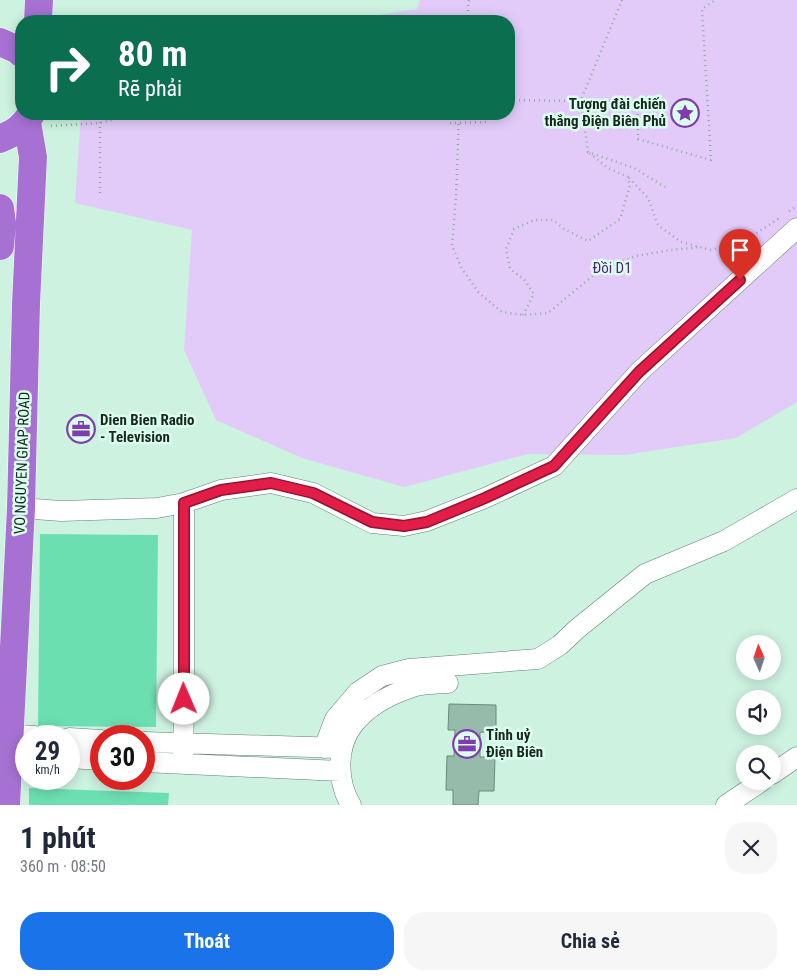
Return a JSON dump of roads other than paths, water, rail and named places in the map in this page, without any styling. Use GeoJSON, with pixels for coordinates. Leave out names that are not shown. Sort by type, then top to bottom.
{"type":"FeatureCollection","features":[{"type":"Feature","properties":{"kind":"highway"},"geometry":{"type":"LineString","coordinates":[[38,15],[39,0]]}},
{"type":"Feature","properties":{"kind":"highway"},"geometry":{"type":"LineString","coordinates":[[0,42],[15,49]]}},
{"type":"Feature","properties":{"kind":"highway"},"geometry":{"type":"LineString","coordinates":[[0,138],[36,120]]}},
{"type":"Feature","properties":{"kind":"highway","name":"VO NGUYEN GIAP ROAD"},"geometry":{"type":"LineString","coordinates":[[6,805],[21,508],[26,304],[36,120]]}},
{"type":"Feature","properties":{"kind":"highway"},"geometry":{"type":"LineString","coordinates":[[0,208],[2,223],[0,246]]}},
{"type":"Feature","properties":{"kind":"street"},"geometry":{"type":"LineString","coordinates":[[21,508],[70,511],[157,508],[184,503],[221,490],[271,483],[313,493],[372,522],[404,526],[427,522],[554,466],[639,372],[797,228]]}},
{"type":"Feature","properties":{"kind":"street"},"geometry":{"type":"LineString","coordinates":[[351,805],[345,795],[333,748],[335,718],[358,692],[382,676],[409,669],[538,660],[560,645],[644,574],[724,541],[797,499]]}},
{"type":"Feature","properties":{"kind":"street"},"geometry":{"type":"LineString","coordinates":[[182,764],[184,699],[184,503]]}},
{"type":"Feature","properties":{"kind":"street"},"geometry":{"type":"LineString","coordinates":[[333,748],[376,703],[412,687],[448,683]]}},
{"type":"Feature","properties":{"kind":"street"},"geometry":{"type":"LineString","coordinates":[[155,743],[333,748]]}},
{"type":"Feature","properties":{"kind":"street"},"geometry":{"type":"LineString","coordinates":[[781,768],[797,757]]}},
{"type":"Feature","properties":{"kind":"street"},"geometry":{"type":"LineString","coordinates":[[155,763],[340,770]]}},
{"type":"Feature","properties":{"kind":"street"},"geometry":{"type":"LineString","coordinates":[[726,805],[748,790]]}},
{"type":"Feature","properties":{"kind":"place","name":"Tượng đài chiến thắng Điện Biên Phủ"},"geometry":{"type":"Point","coordinates":[685,113]}},
{"type":"Feature","properties":{"kind":"place","name":"Dien Bien Radio - Television"},"geometry":{"type":"Point","coordinates":[81,429]}},
{"type":"Feature","properties":{"kind":"place","name":"Tỉnh uỷ Điện Biên"},"geometry":{"type":"Point","coordinates":[467,744]}},
{"type":"Feature","properties":{"kind":"park label","name":"Đồi D1"},"geometry":{"type":"Point","coordinates":[612,268]}}]}
